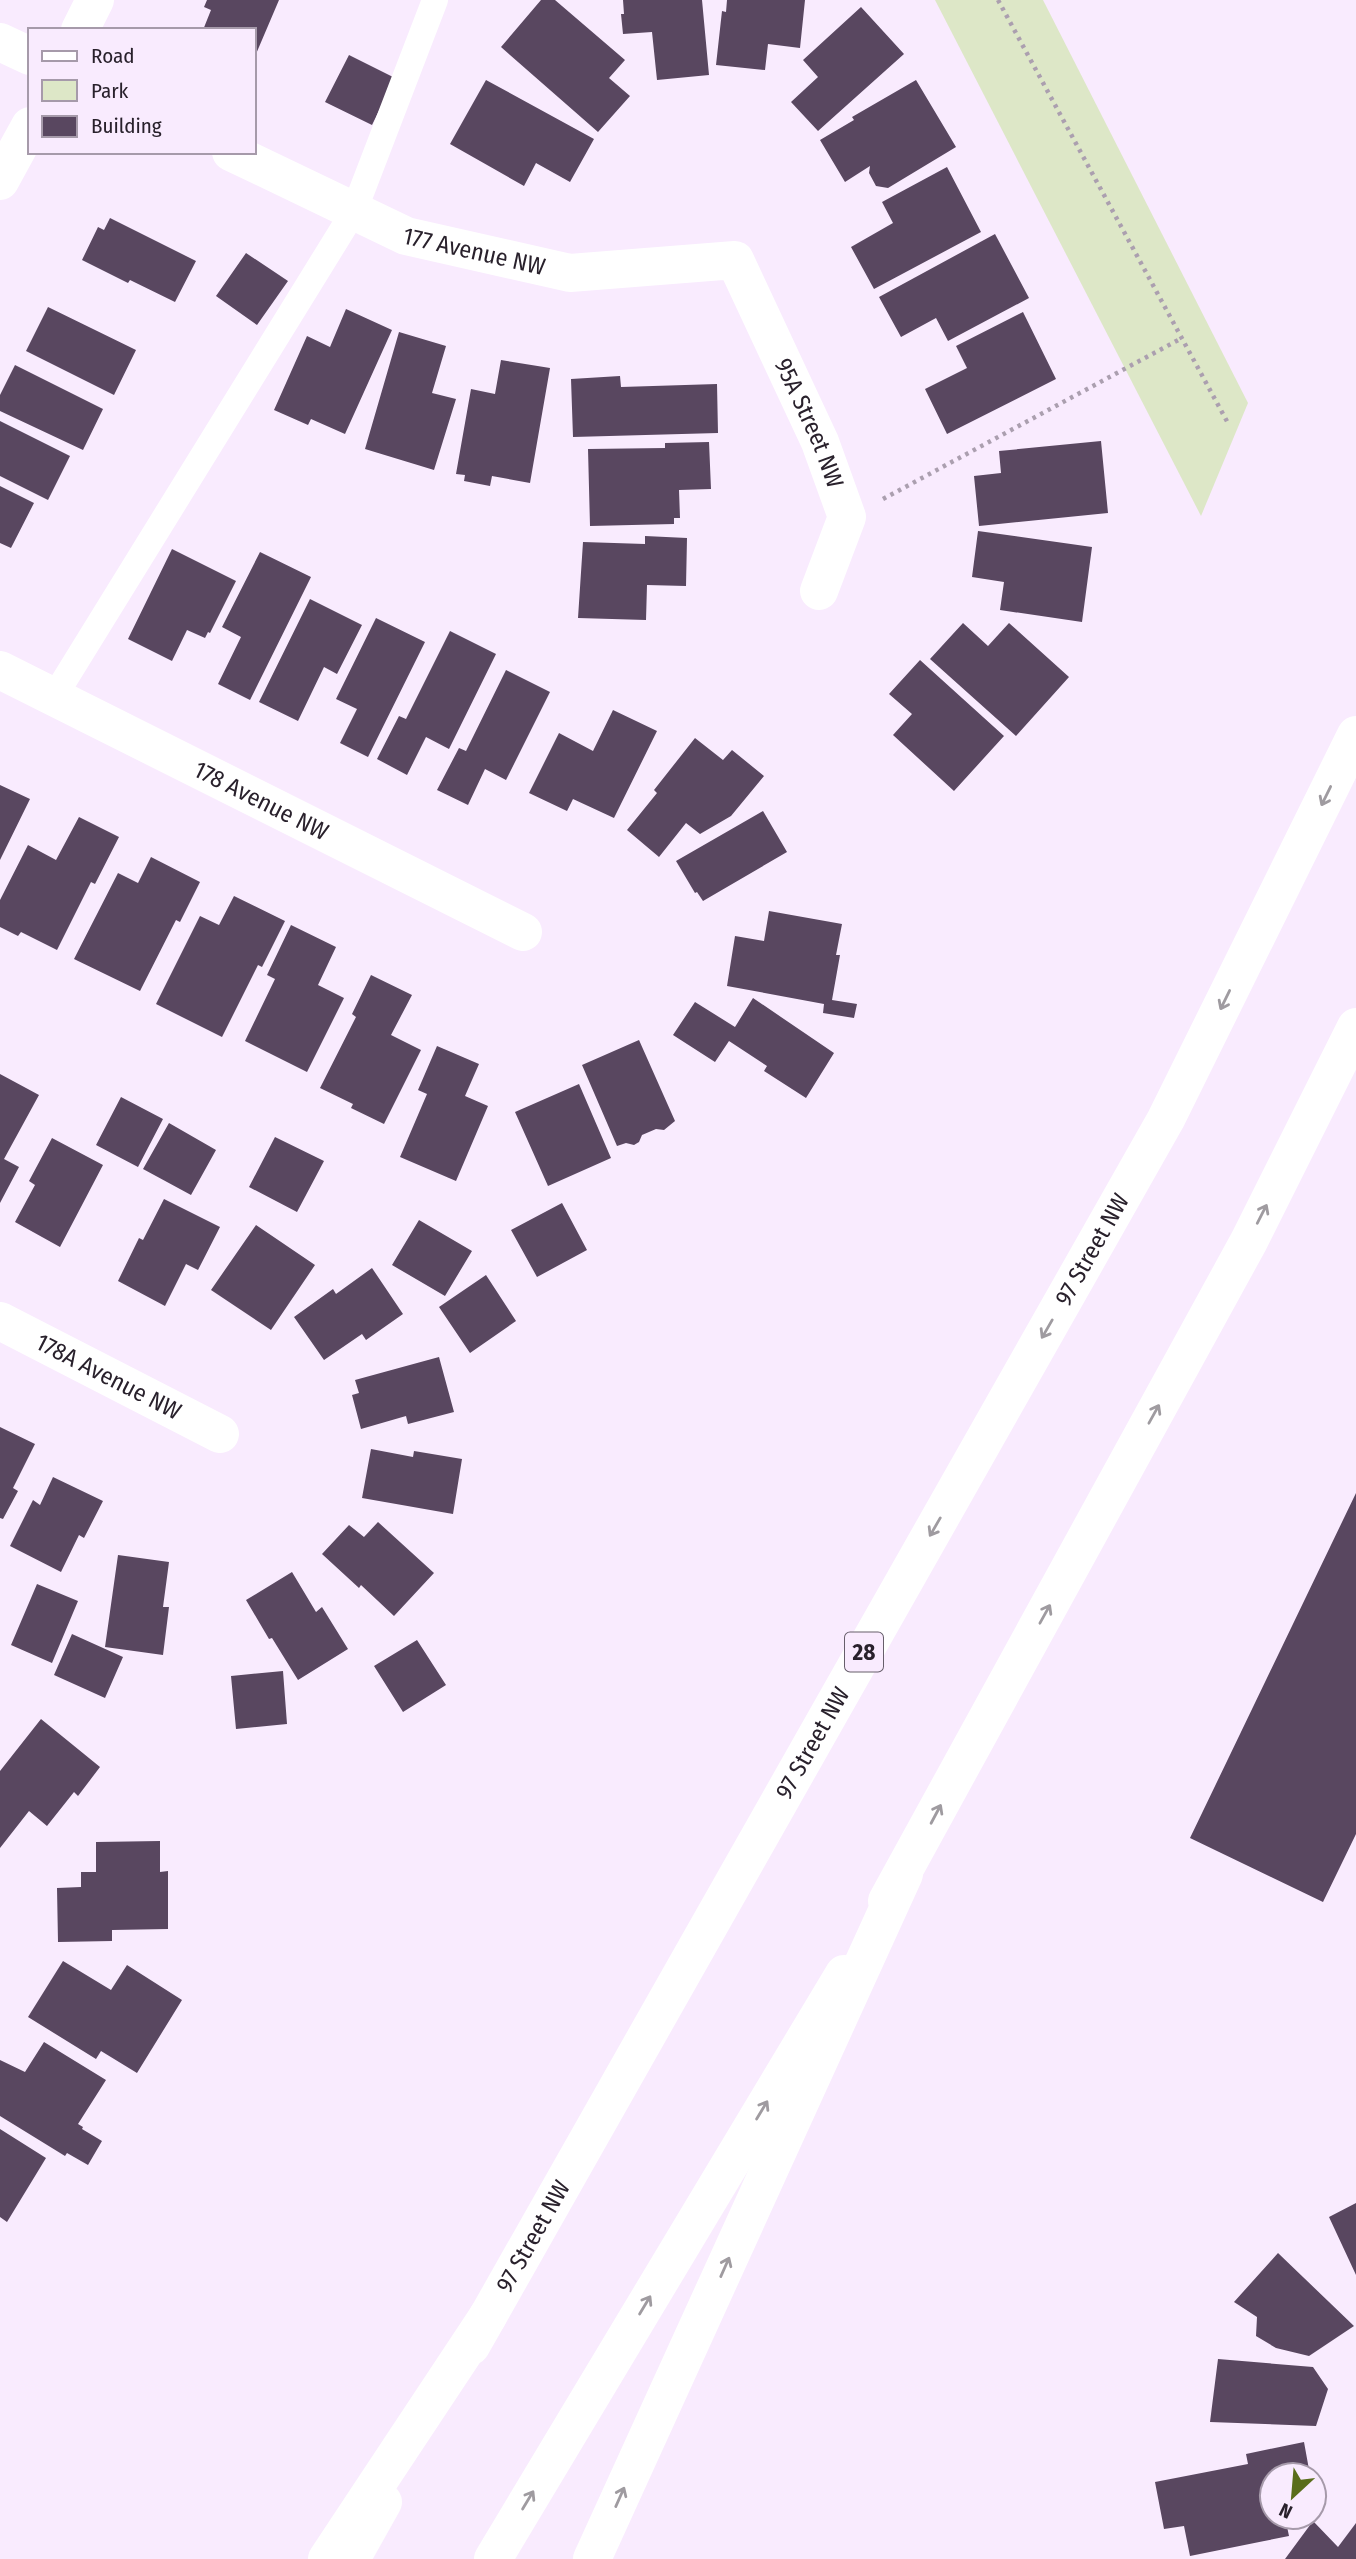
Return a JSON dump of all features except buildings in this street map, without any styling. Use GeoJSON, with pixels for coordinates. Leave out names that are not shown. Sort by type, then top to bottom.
{"type":"FeatureCollection","features":[{"type":"Feature","properties":{"kind":"main road"},"geometry":{"type":"LineString","coordinates":[[81,28],[94,0]]}},
{"type":"Feature","properties":{"kind":"main road"},"geometry":{"type":"LineString","coordinates":[[0,42],[28,55]]}},
{"type":"Feature","properties":{"kind":"main road"},"geometry":{"type":"LineString","coordinates":[[0,181],[28,130]]}},
{"type":"Feature","properties":{"kind":"main road","name":"177 Avenue NW"},"geometry":{"type":"LineString","coordinates":[[235,154],[406,236],[570,272],[735,260]]}},
{"type":"Feature","properties":{"kind":"main road","name":"95A Street NW"},"geometry":{"type":"LineString","coordinates":[[735,260],[820,442],[847,517],[820,591]]}},
{"type":"Feature","properties":{"kind":"main road","name":"178 Avenue NW"},"geometry":{"type":"LineString","coordinates":[[0,670],[523,932]]}},
{"type":"Feature","properties":{"kind":"main road","name":"97 Street NW"},"geometry":{"type":"LineString","coordinates":[[351,2559],[1166,1119],[1356,734]]}},
{"type":"Feature","properties":{"kind":"main road"},"geometry":{"type":"LineString","coordinates":[[492,2559],[904,1874],[1248,1241],[1356,1027]]}},
{"type":"Feature","properties":{"kind":"main road","name":"178A Avenue NW"},"geometry":{"type":"LineString","coordinates":[[0,1321],[220,1434]]}},
{"type":"Feature","properties":{"kind":"main road"},"geometry":{"type":"LineString","coordinates":[[592,2559],[904,1874]]}},
{"type":"Feature","properties":{"kind":"main road"},"geometry":{"type":"LineString","coordinates":[[327,2559],[488,2316]]}},
{"type":"Feature","properties":{"kind":"lane"},"geometry":{"type":"LineString","coordinates":[[54,697],[354,211],[435,0]]}},
{"type":"Feature","properties":{"kind":"path"},"geometry":{"type":"LineString","coordinates":[[998,0],[1229,425]]}},
{"type":"Feature","properties":{"kind":"path"},"geometry":{"type":"LineString","coordinates":[[847,517],[1182,338]]}},
{"type":"Feature","properties":{"kind":"green space"},"geometry":{"type":"Polygon","coordinates":[[[935,0],[1043,0],[1248,403],[1201,516],[935,0]]]}}]}
